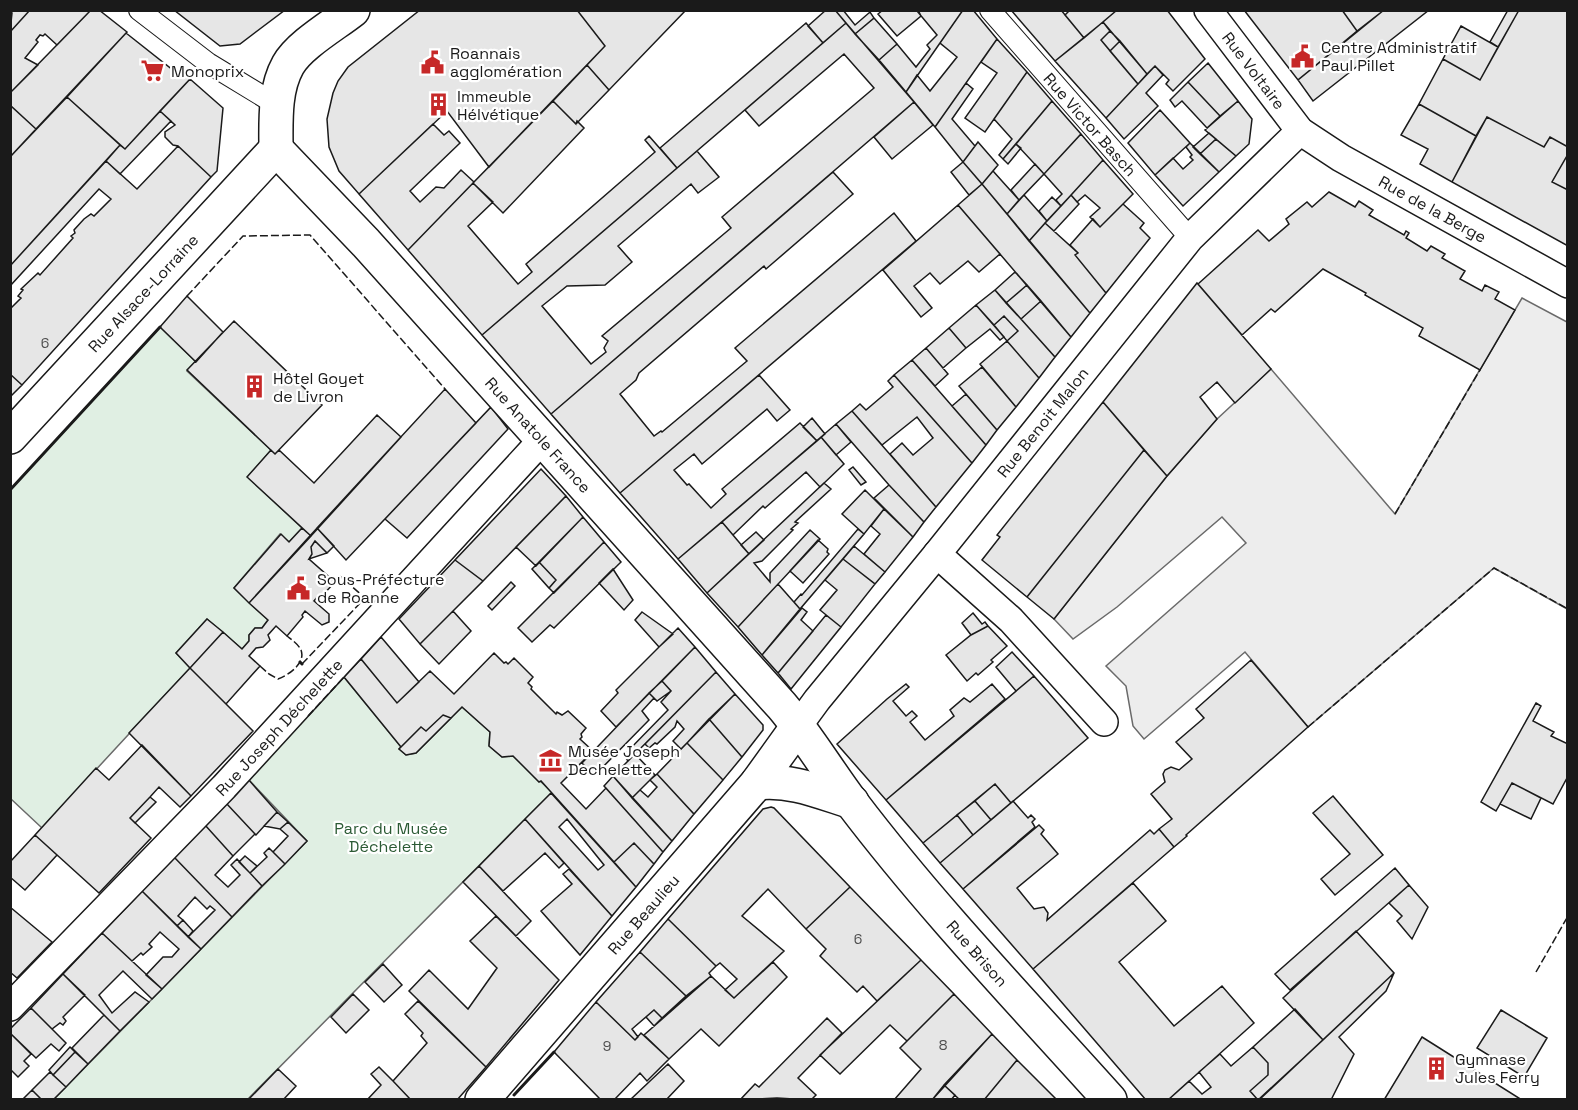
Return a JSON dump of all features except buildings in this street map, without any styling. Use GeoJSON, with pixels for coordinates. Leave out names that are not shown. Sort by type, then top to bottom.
{"type":"FeatureCollection","features":[{"type":"Feature","properties":{"kind":"street"},"geometry":{"type":"LineString","coordinates":[[139,10],[208,63],[277,105]]}},
{"type":"Feature","properties":{"kind":"street"},"geometry":{"type":"LineString","coordinates":[[276,149],[277,105],[288,65],[303,49],[352,10]]}},
{"type":"Feature","properties":{"kind":"street","name":"Rue Victor Basch"},"geometry":{"type":"LineString","coordinates":[[990,10],[1190,238]]}},
{"type":"Feature","properties":{"kind":"street","name":"Rue Voltaire"},"geometry":{"type":"LineString","coordinates":[[1208,10],[1300,131]]}},
{"type":"Feature","properties":{"kind":"street","name":"Rue Benoit Malon"},"geometry":{"type":"LineString","coordinates":[[798,726],[1190,238],[1300,131]]}},
{"type":"Feature","properties":{"kind":"street","name":"Rue de la Berge"},"geometry":{"type":"LineString","coordinates":[[1300,131],[1341,158],[1568,284]]}},
{"type":"Feature","properties":{"kind":"street","name":"Rue Alsace-Lorraine"},"geometry":{"type":"LineString","coordinates":[[10,437],[276,149]]}},
{"type":"Feature","properties":{"kind":"street","name":"Rue Anatole France"},"geometry":{"type":"LineString","coordinates":[[276,149],[366,243],[798,726]]}},
{"type":"Feature","properties":{"kind":"street","name":"Rue Joseph Déchelette"},"geometry":{"type":"LineString","coordinates":[[10,1007],[231,778],[542,440]]}},
{"type":"Feature","properties":{"kind":"street"},"geometry":{"type":"LineString","coordinates":[[937,554],[1011,620],[1104,722]]}},
{"type":"Feature","properties":{"kind":"street","name":"Rue Beaulieu"},"geometry":{"type":"LineString","coordinates":[[482,1100],[757,783],[798,726]]}},
{"type":"Feature","properties":{"kind":"street","name":"Rue Brison"},"geometry":{"type":"LineString","coordinates":[[798,726],[852,802],[949,921],[1110,1100]]}},
{"type":"Feature","properties":{"kind":"street"},"geometry":{"type":"LineString","coordinates":[[757,783],[772,781],[794,784],[852,802]]}},
{"type":"Feature","properties":{"kind":"green space"},"geometry":{"type":"Polygon","coordinates":[[[160,327],[196,362],[187,371],[271,450],[248,477],[302,528],[289,542],[280,534],[234,588],[268,620],[262,628],[255,628],[242,649],[207,619],[176,653],[190,668],[42,828],[11,799],[10,490],[160,327]]]}},
{"type":"Feature","properties":{"kind":"green space","name":"Parc du Musée Déchelette"},"geometry":{"type":"Polygon","coordinates":[[[344,677],[406,755],[416,753],[462,707],[490,732],[489,746],[502,757],[513,756],[552,792],[248,1099],[53,1100],[307,841],[248,779],[344,677]]]}},
{"type":"Feature","properties":{"kind":"shaded area"},"geometry":{"type":"Polygon","coordinates":[[[1522,298],[1567,322],[1567,609],[1494,568],[1308,727],[1245,652],[1144,739],[1133,726],[1126,686],[1106,666],[1246,543],[1222,517],[1117,607],[1073,639],[1054,619],[1167,476],[1217,419],[1271,369],[1395,514],[1522,298]]]}},
{"type":"Feature","properties":{"kind":"fence"},"geometry":{"type":"LineString","coordinates":[[187,296],[243,236],[310,235],[445,389]]}},
{"type":"Feature","properties":{"kind":"fence"},"geometry":{"type":"LineString","coordinates":[[1395,514],[1480,370]]}},
{"type":"Feature","properties":{"kind":"fence"},"geometry":{"type":"LineString","coordinates":[[1308,727],[1494,568],[1568,609]]}},
{"type":"Feature","properties":{"kind":"fence"},"geometry":{"type":"LineString","coordinates":[[302,664],[365,598],[340,576],[335,582]]}},
{"type":"Feature","properties":{"kind":"fence"},"geometry":{"type":"LineString","coordinates":[[260,666],[278,679],[296,668],[301,659],[301,650],[287,636]]}},
{"type":"Feature","properties":{"kind":"fence"},"geometry":{"type":"LineString","coordinates":[[308,716],[344,677]]}},
{"type":"Feature","properties":{"kind":"fence"},"geometry":{"type":"LineString","coordinates":[[1536,972],[1568,916]]}},
{"type":"Feature","properties":{"kind":"wall"},"geometry":{"type":"LineString","coordinates":[[10,490],[160,327]]}},
{"type":"Feature","properties":{"kind":"wall"},"geometry":{"type":"LineString","coordinates":[[514,1095],[554,1052]]}},
{"type":"Feature","properties":{"kind":"place","name":"Centre Administratif Paul Pillet"},"geometry":{"type":"Point","coordinates":[1303,56]}},
{"type":"Feature","properties":{"kind":"place","name":"Roannais agglomération"},"geometry":{"type":"Point","coordinates":[432,62]}},
{"type":"Feature","properties":{"kind":"place","name":"Monoprix"},"geometry":{"type":"Point","coordinates":[153,71]}},
{"type":"Feature","properties":{"kind":"place","name":"Immeuble Hélvétique"},"geometry":{"type":"Point","coordinates":[439,105]}},
{"type":"Feature","properties":{"kind":"place","name":"Hôtel Goyet de Livron"},"geometry":{"type":"Point","coordinates":[255,387]}},
{"type":"Feature","properties":{"kind":"place","name":"Sous-Préfecture de Roanne"},"geometry":{"type":"Point","coordinates":[299,588]}},
{"type":"Feature","properties":{"kind":"place","name":"Musée Joseph Dechelette"},"geometry":{"type":"Point","coordinates":[550,760]}},
{"type":"Feature","properties":{"kind":"place","name":"Gymnase Jules Ferry"},"geometry":{"type":"Point","coordinates":[1437,1068]}}]}
